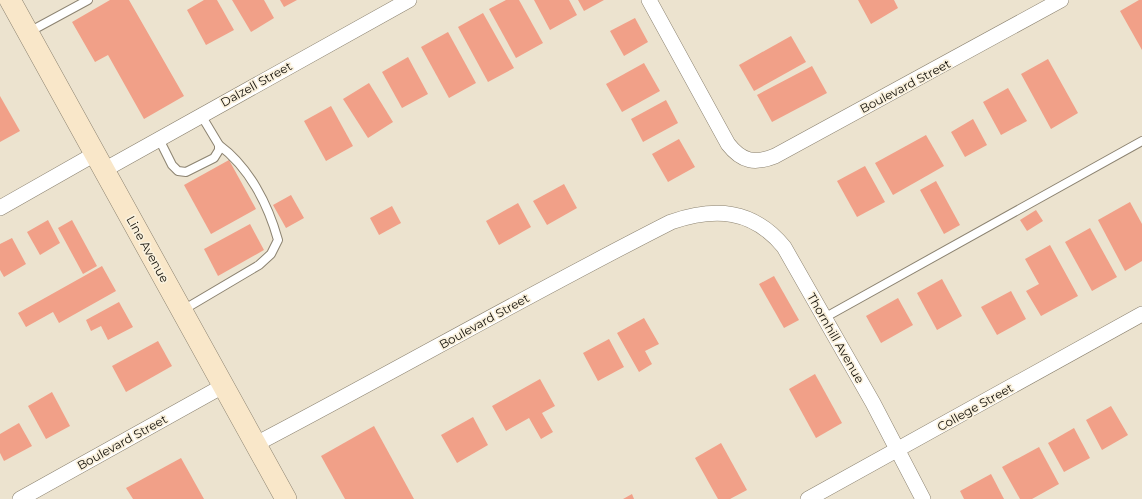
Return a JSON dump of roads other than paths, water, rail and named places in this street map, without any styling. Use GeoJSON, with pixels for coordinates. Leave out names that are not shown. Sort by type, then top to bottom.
{"type":"FeatureCollection","features":[{"type":"Feature","properties":{"kind":"main road","name":"Line Avenue"},"geometry":{"type":"LineString","coordinates":[[10,0],[286,499]]}},
{"type":"Feature","properties":{"kind":"street","name":"Dalzell Street"},"geometry":{"type":"LineString","coordinates":[[0,208],[100,162],[159,139],[409,0]]}},
{"type":"Feature","properties":{"kind":"street","name":"Boulevard Street"},"geometry":{"type":"LineString","coordinates":[[649,0],[728,144],[734,152],[746,160],[761,161],[775,156],[1061,0]]}},
{"type":"Feature","properties":{"kind":"street","name":"Boulevard Street"},"geometry":{"type":"LineString","coordinates":[[256,444],[382,377],[560,278],[671,222],[687,216],[717,212]]}},
{"type":"Feature","properties":{"kind":"street","name":"Thornhill Avenue"},"geometry":{"type":"LineString","coordinates":[[717,212],[739,215],[751,219],[762,225],[776,237],[784,247],[898,449],[923,499]]}},
{"type":"Feature","properties":{"kind":"street","name":"College Street"},"geometry":{"type":"LineString","coordinates":[[808,499],[1142,314]]}},
{"type":"Feature","properties":{"kind":"street","name":"Boulevard Street"},"geometry":{"type":"LineString","coordinates":[[20,499],[223,386]]}},
{"type":"Feature","properties":{"kind":"lane"},"geometry":{"type":"LineString","coordinates":[[28,33],[88,0]]}},
{"type":"Feature","properties":{"kind":"lane"},"geometry":{"type":"LineString","coordinates":[[159,139],[172,165],[178,171],[186,172],[214,158],[219,150],[218,145],[201,115]]}},
{"type":"Feature","properties":{"kind":"lane"},"geometry":{"type":"LineString","coordinates":[[824,318],[1142,141]]}},
{"type":"Feature","properties":{"kind":"lane"},"geometry":{"type":"LineString","coordinates":[[182,310],[259,266],[271,254],[278,240],[268,213],[245,169],[233,155],[218,145]]}}]}
